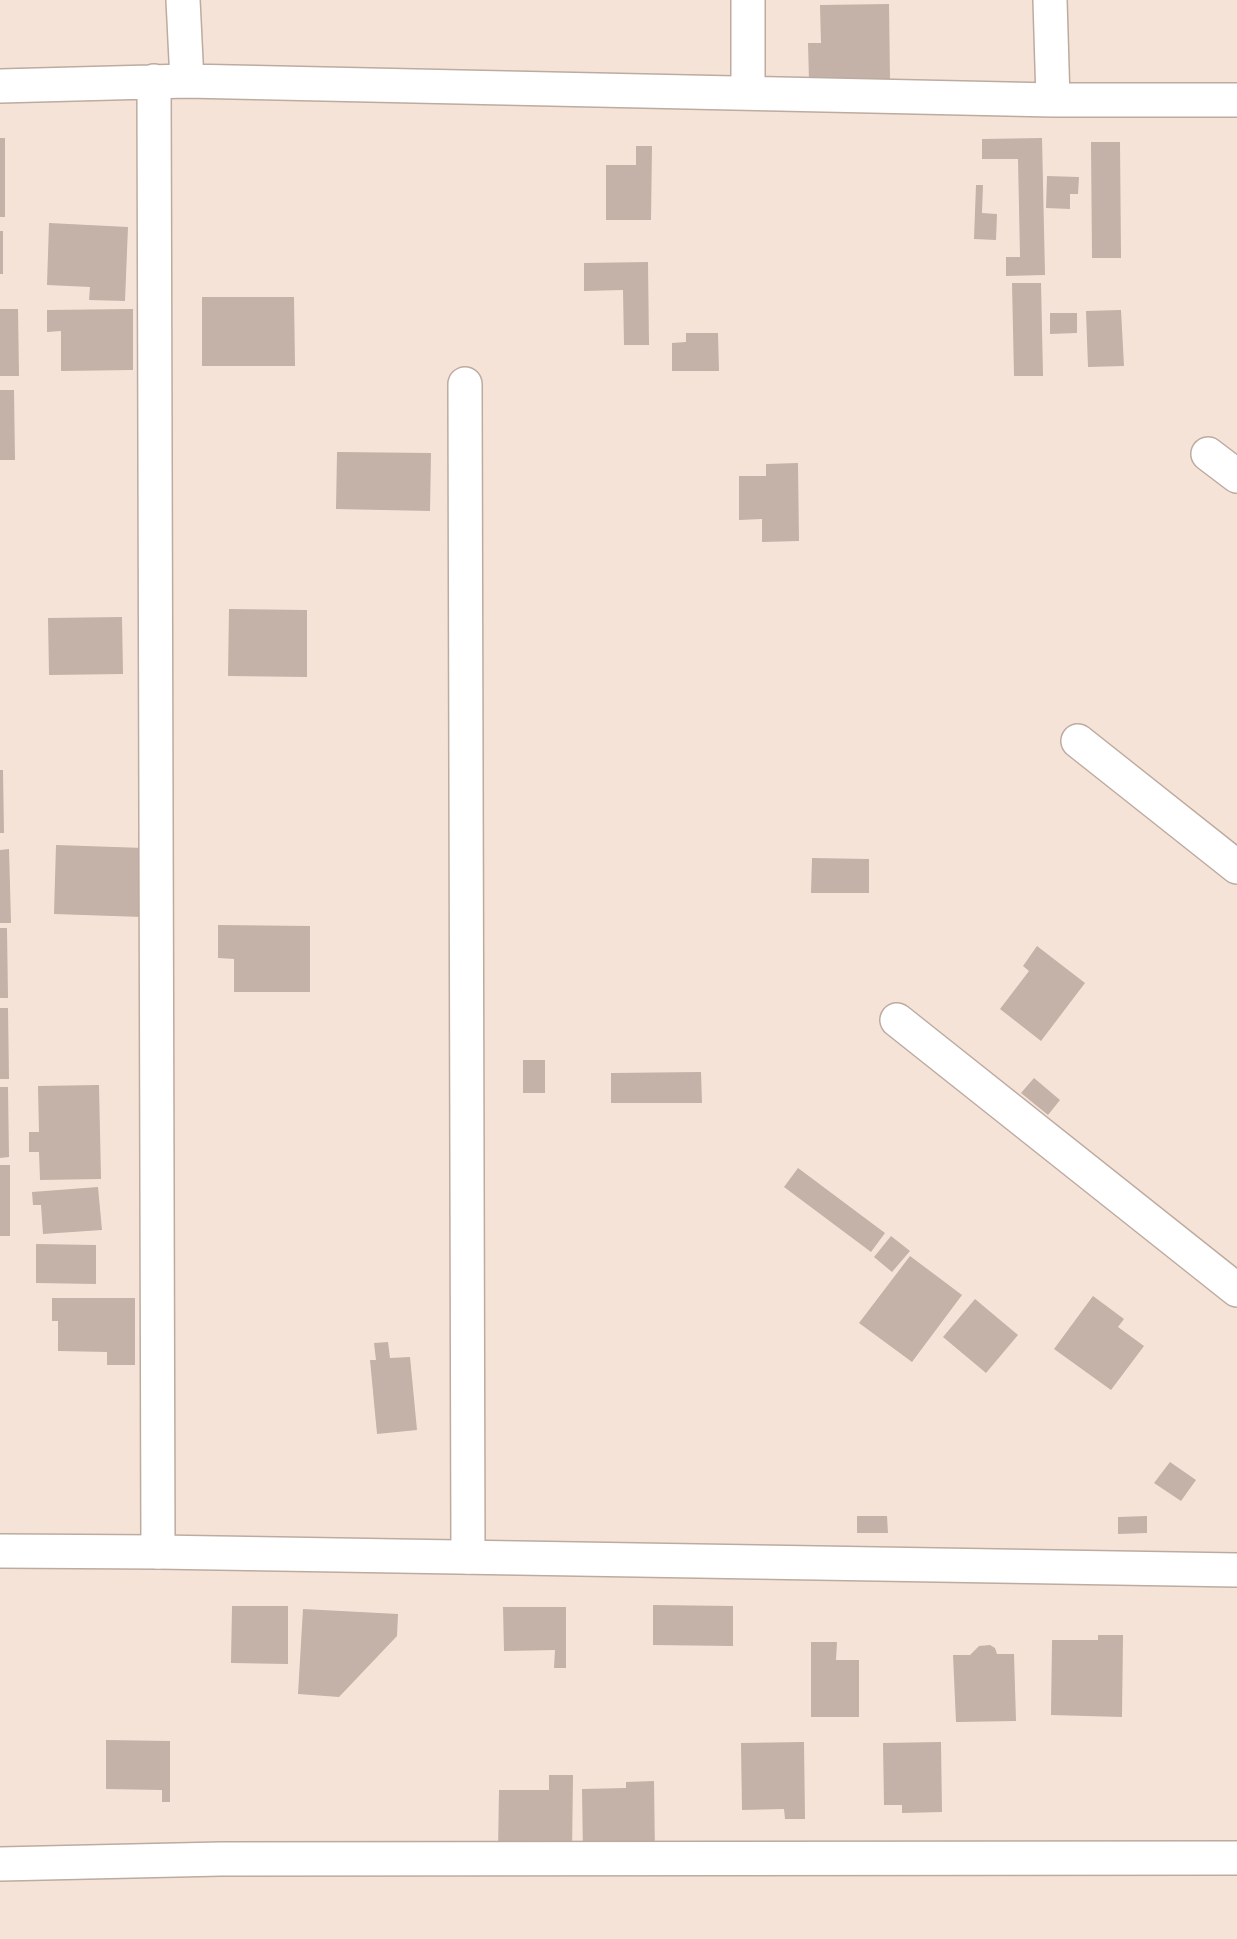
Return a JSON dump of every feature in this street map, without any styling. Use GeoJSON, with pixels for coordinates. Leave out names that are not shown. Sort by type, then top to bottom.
{"type":"FeatureCollection","features":[{"type":"Feature","properties":{"kind":"street"},"geometry":{"type":"LineString","coordinates":[[183,0],[187,81]]}},
{"type":"Feature","properties":{"kind":"street"},"geometry":{"type":"LineString","coordinates":[[748,0],[748,93]]}},
{"type":"Feature","properties":{"kind":"street"},"geometry":{"type":"LineString","coordinates":[[1050,0],[1053,100]]}},
{"type":"Feature","properties":{"kind":"street"},"geometry":{"type":"LineString","coordinates":[[154,81],[158,1552]]}},
{"type":"Feature","properties":{"kind":"street"},"geometry":{"type":"LineString","coordinates":[[0,86],[187,81],[1053,100],[1237,100]]}},
{"type":"Feature","properties":{"kind":"street"},"geometry":{"type":"LineString","coordinates":[[465,384],[468,1557]]}},
{"type":"Feature","properties":{"kind":"street"},"geometry":{"type":"LineString","coordinates":[[1208,454],[1237,476]]}},
{"type":"Feature","properties":{"kind":"street"},"geometry":{"type":"LineString","coordinates":[[1078,741],[1237,867]]}},
{"type":"Feature","properties":{"kind":"street"},"geometry":{"type":"LineString","coordinates":[[897,1020],[1237,1290]]}},
{"type":"Feature","properties":{"kind":"street"},"geometry":{"type":"LineString","coordinates":[[0,1551],[1237,1570]]}},
{"type":"Feature","properties":{"kind":"street"},"geometry":{"type":"LineString","coordinates":[[0,1864],[221,1859],[1237,1858]]}},
{"type":"Feature","properties":{"kind":"building"},"geometry":{"type":"Polygon","coordinates":[[[889,4],[890,80],[809,81],[808,43],[821,43],[820,5],[889,4]]]}},
{"type":"Feature","properties":{"kind":"building"},"geometry":{"type":"Polygon","coordinates":[[[0,138],[5,138],[5,217],[0,217],[0,138]]]}},
{"type":"Feature","properties":{"kind":"building"},"geometry":{"type":"Polygon","coordinates":[[[1042,138],[1045,275],[1006,276],[1006,257],[1020,257],[1018,159],[982,159],[982,139],[1042,138]]]}},
{"type":"Feature","properties":{"kind":"building"},"geometry":{"type":"Polygon","coordinates":[[[1091,142],[1120,142],[1121,258],[1092,258],[1091,142]]]}},
{"type":"Feature","properties":{"kind":"building"},"geometry":{"type":"Polygon","coordinates":[[[636,146],[652,146],[651,220],[606,220],[606,165],[636,165],[636,146]]]}},
{"type":"Feature","properties":{"kind":"building"},"geometry":{"type":"Polygon","coordinates":[[[1047,176],[1079,177],[1078,194],[1070,194],[1070,209],[1046,208],[1047,176]]]}},
{"type":"Feature","properties":{"kind":"building"},"geometry":{"type":"Polygon","coordinates":[[[976,185],[983,185],[982,213],[997,214],[996,240],[974,239],[976,185]]]}},
{"type":"Feature","properties":{"kind":"building"},"geometry":{"type":"Polygon","coordinates":[[[49,223],[128,227],[125,301],[89,300],[90,287],[47,285],[49,223]]]}},
{"type":"Feature","properties":{"kind":"building"},"geometry":{"type":"Polygon","coordinates":[[[0,231],[3,231],[3,274],[0,274],[0,231]]]}},
{"type":"Feature","properties":{"kind":"building"},"geometry":{"type":"Polygon","coordinates":[[[648,262],[649,345],[624,345],[623,290],[584,291],[584,263],[648,262]]]}},
{"type":"Feature","properties":{"kind":"building"},"geometry":{"type":"Polygon","coordinates":[[[1012,283],[1041,283],[1043,376],[1014,376],[1012,283]]]}},
{"type":"Feature","properties":{"kind":"building"},"geometry":{"type":"Polygon","coordinates":[[[202,297],[294,297],[295,366],[202,366],[202,297]]]}},
{"type":"Feature","properties":{"kind":"building"},"geometry":{"type":"Polygon","coordinates":[[[0,309],[18,309],[19,376],[0,376],[0,309]]]}},
{"type":"Feature","properties":{"kind":"building"},"geometry":{"type":"Polygon","coordinates":[[[133,309],[133,370],[61,371],[61,331],[47,332],[47,310],[133,309]]]}},
{"type":"Feature","properties":{"kind":"building"},"geometry":{"type":"Polygon","coordinates":[[[1121,310],[1124,366],[1088,367],[1086,311],[1121,310]]]}},
{"type":"Feature","properties":{"kind":"building"},"geometry":{"type":"Polygon","coordinates":[[[1050,313],[1077,313],[1077,333],[1050,334],[1050,313]]]}},
{"type":"Feature","properties":{"kind":"building"},"geometry":{"type":"Polygon","coordinates":[[[686,333],[718,333],[719,371],[672,371],[672,343],[686,342],[686,333]]]}},
{"type":"Feature","properties":{"kind":"building"},"geometry":{"type":"Polygon","coordinates":[[[0,390],[14,390],[15,460],[0,460],[0,390]]]}},
{"type":"Feature","properties":{"kind":"building"},"geometry":{"type":"Polygon","coordinates":[[[337,452],[431,453],[430,511],[336,509],[337,452]]]}},
{"type":"Feature","properties":{"kind":"building"},"geometry":{"type":"Polygon","coordinates":[[[798,463],[799,541],[762,542],[762,519],[739,520],[739,476],[766,476],[766,464],[798,463]]]}},
{"type":"Feature","properties":{"kind":"building"},"geometry":{"type":"Polygon","coordinates":[[[229,609],[307,610],[307,677],[228,676],[229,609]]]}},
{"type":"Feature","properties":{"kind":"building"},"geometry":{"type":"Polygon","coordinates":[[[122,617],[123,674],[49,675],[48,618],[122,617]]]}},
{"type":"Feature","properties":{"kind":"building"},"geometry":{"type":"Polygon","coordinates":[[[0,770],[3,770],[4,833],[0,833],[0,770]]]}},
{"type":"Feature","properties":{"kind":"building"},"geometry":{"type":"Polygon","coordinates":[[[56,845],[144,848],[142,917],[54,914],[56,845]]]}},
{"type":"Feature","properties":{"kind":"building"},"geometry":{"type":"Polygon","coordinates":[[[9,849],[11,923],[0,923],[0,850],[9,849]]]}},
{"type":"Feature","properties":{"kind":"building"},"geometry":{"type":"Polygon","coordinates":[[[812,858],[869,859],[869,893],[811,893],[812,858]]]}},
{"type":"Feature","properties":{"kind":"building"},"geometry":{"type":"Polygon","coordinates":[[[218,925],[310,926],[310,992],[234,992],[234,959],[218,958],[218,925]]]}},
{"type":"Feature","properties":{"kind":"building"},"geometry":{"type":"Polygon","coordinates":[[[0,928],[7,928],[8,998],[0,998],[0,928]]]}},
{"type":"Feature","properties":{"kind":"building"},"geometry":{"type":"Polygon","coordinates":[[[1037,946],[1085,983],[1041,1041],[1000,1009],[1029,971],[1023,966],[1037,946]]]}},
{"type":"Feature","properties":{"kind":"building"},"geometry":{"type":"Polygon","coordinates":[[[0,1008],[8,1008],[9,1079],[0,1079],[0,1008]]]}},
{"type":"Feature","properties":{"kind":"building"},"geometry":{"type":"Polygon","coordinates":[[[523,1060],[545,1060],[545,1093],[523,1093],[523,1060]]]}},
{"type":"Feature","properties":{"kind":"building"},"geometry":{"type":"Polygon","coordinates":[[[701,1072],[702,1103],[611,1103],[611,1073],[701,1072]]]}},
{"type":"Feature","properties":{"kind":"building"},"geometry":{"type":"Polygon","coordinates":[[[1034,1078],[1060,1100],[1048,1115],[1021,1093],[1034,1078]]]}},
{"type":"Feature","properties":{"kind":"building"},"geometry":{"type":"Polygon","coordinates":[[[99,1085],[101,1179],[40,1180],[39,1152],[29,1152],[29,1132],[39,1132],[38,1086],[99,1085]]]}},
{"type":"Feature","properties":{"kind":"building"},"geometry":{"type":"Polygon","coordinates":[[[0,1087],[8,1087],[9,1157],[0,1158],[0,1087]]]}},
{"type":"Feature","properties":{"kind":"building"},"geometry":{"type":"Polygon","coordinates":[[[0,1165],[10,1165],[10,1236],[0,1236],[0,1165]]]}},
{"type":"Feature","properties":{"kind":"building"},"geometry":{"type":"Polygon","coordinates":[[[798,1168],[885,1233],[871,1252],[784,1187],[798,1168]]]}},
{"type":"Feature","properties":{"kind":"building"},"geometry":{"type":"Polygon","coordinates":[[[98,1187],[102,1230],[43,1234],[41,1205],[33,1205],[32,1192],[98,1187]]]}},
{"type":"Feature","properties":{"kind":"building"},"geometry":{"type":"Polygon","coordinates":[[[891,1236],[910,1251],[892,1272],[874,1257],[891,1236]]]}},
{"type":"Feature","properties":{"kind":"building"},"geometry":{"type":"Polygon","coordinates":[[[36,1244],[96,1245],[96,1284],[36,1283],[36,1244]]]}},
{"type":"Feature","properties":{"kind":"building"},"geometry":{"type":"Polygon","coordinates":[[[910,1256],[962,1295],[912,1362],[859,1323],[910,1256]]]}},
{"type":"Feature","properties":{"kind":"building"},"geometry":{"type":"Polygon","coordinates":[[[1093,1296],[1124,1319],[1118,1327],[1144,1346],[1111,1390],[1054,1349],[1093,1296]]]}},
{"type":"Feature","properties":{"kind":"building"},"geometry":{"type":"Polygon","coordinates":[[[52,1298],[135,1298],[135,1365],[107,1365],[107,1352],[58,1351],[58,1321],[52,1321],[52,1298]]]}},
{"type":"Feature","properties":{"kind":"building"},"geometry":{"type":"Polygon","coordinates":[[[975,1299],[1018,1335],[986,1373],[943,1337],[975,1299]]]}},
{"type":"Feature","properties":{"kind":"building"},"geometry":{"type":"Polygon","coordinates":[[[388,1342],[390,1358],[410,1357],[417,1430],[377,1434],[370,1360],[376,1360],[374,1343],[388,1342]]]}},
{"type":"Feature","properties":{"kind":"building"},"geometry":{"type":"Polygon","coordinates":[[[1170,1462],[1196,1480],[1181,1501],[1154,1483],[1170,1462]]]}},
{"type":"Feature","properties":{"kind":"building"},"geometry":{"type":"Polygon","coordinates":[[[857,1516],[887,1516],[888,1533],[857,1533],[857,1516]]]}},
{"type":"Feature","properties":{"kind":"building"},"geometry":{"type":"Polygon","coordinates":[[[1147,1516],[1147,1533],[1118,1534],[1118,1517],[1147,1516]]]}},
{"type":"Feature","properties":{"kind":"building"},"geometry":{"type":"Polygon","coordinates":[[[653,1605],[733,1606],[733,1646],[653,1645],[653,1605]]]}},
{"type":"Feature","properties":{"kind":"building"},"geometry":{"type":"Polygon","coordinates":[[[232,1606],[288,1606],[288,1664],[231,1663],[232,1606]]]}},
{"type":"Feature","properties":{"kind":"building"},"geometry":{"type":"Polygon","coordinates":[[[503,1607],[566,1607],[566,1668],[554,1668],[555,1650],[504,1651],[503,1607]]]}},
{"type":"Feature","properties":{"kind":"building"},"geometry":{"type":"Polygon","coordinates":[[[303,1609],[398,1614],[397,1636],[339,1697],[298,1694],[303,1609]]]}},
{"type":"Feature","properties":{"kind":"building"},"geometry":{"type":"Polygon","coordinates":[[[1098,1635],[1123,1635],[1122,1717],[1051,1715],[1052,1640],[1098,1640],[1098,1635]]]}},
{"type":"Feature","properties":{"kind":"building"},"geometry":{"type":"Polygon","coordinates":[[[811,1642],[837,1642],[836,1660],[859,1660],[859,1717],[811,1717],[811,1642]]]}},
{"type":"Feature","properties":{"kind":"building"},"geometry":{"type":"Polygon","coordinates":[[[990,1645],[995,1648],[997,1654],[1014,1654],[1016,1721],[956,1722],[953,1655],[970,1655],[979,1646],[990,1645]]]}},
{"type":"Feature","properties":{"kind":"building"},"geometry":{"type":"Polygon","coordinates":[[[106,1740],[170,1741],[170,1802],[162,1802],[162,1790],[106,1789],[106,1740]]]}},
{"type":"Feature","properties":{"kind":"building"},"geometry":{"type":"Polygon","coordinates":[[[804,1742],[805,1819],[785,1819],[784,1809],[742,1810],[741,1743],[804,1742]]]}},
{"type":"Feature","properties":{"kind":"building"},"geometry":{"type":"Polygon","coordinates":[[[941,1742],[942,1812],[902,1813],[902,1805],[884,1805],[883,1743],[941,1742]]]}},
{"type":"Feature","properties":{"kind":"building"},"geometry":{"type":"Polygon","coordinates":[[[549,1775],[573,1775],[572,1854],[498,1853],[499,1790],[549,1790],[549,1775]]]}},
{"type":"Feature","properties":{"kind":"building"},"geometry":{"type":"Polygon","coordinates":[[[654,1781],[655,1855],[583,1856],[582,1789],[626,1788],[626,1782],[654,1781]]]}}]}
